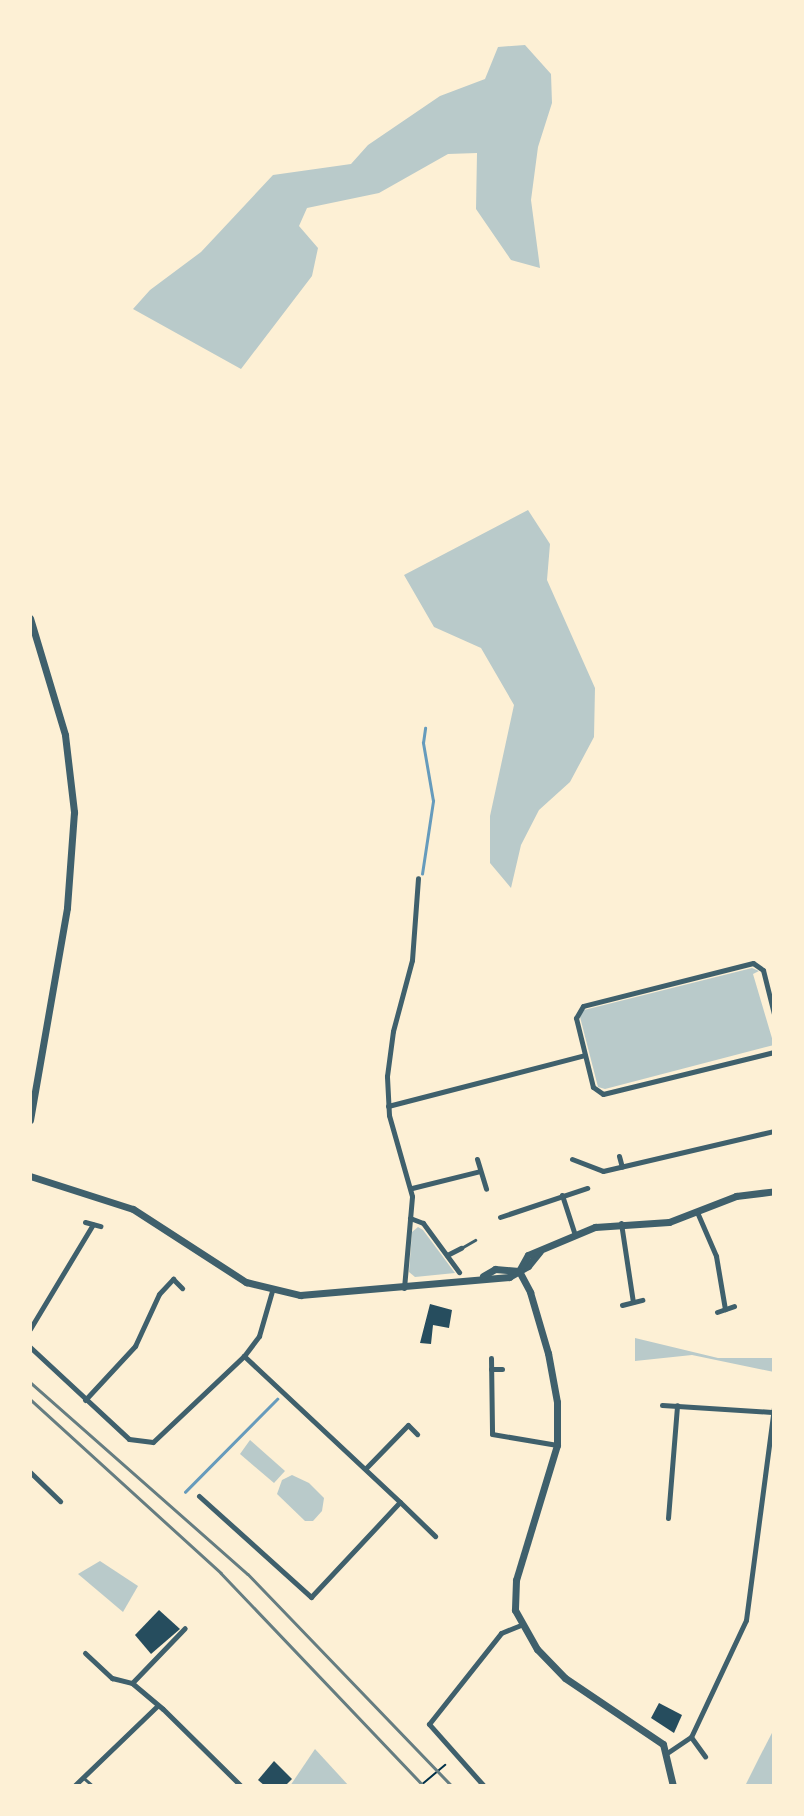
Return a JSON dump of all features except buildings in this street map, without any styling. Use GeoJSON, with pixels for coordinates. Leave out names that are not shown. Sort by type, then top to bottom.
{"type":"FeatureCollection","features":[{"type":"Feature","properties":{"kind":"street"},"geometry":{"type":"LineString","coordinates":[[30,618],[65,734],[74,812],[67,908],[30,1120]]}},
{"type":"Feature","properties":{"kind":"street"},"geometry":{"type":"LineString","coordinates":[[404,1288],[412,1188],[397,1151],[388,1106],[393,1031],[412,960],[418,878]]}},
{"type":"Feature","properties":{"kind":"street"},"geometry":{"type":"LineString","coordinates":[[569,1006],[577,1010],[759,965],[764,959]]}},
{"type":"Feature","properties":{"kind":"street"},"geometry":{"type":"LineString","coordinates":[[759,965],[774,1014]]}},
{"type":"Feature","properties":{"kind":"street"},"geometry":{"type":"LineString","coordinates":[[577,1010],[585,1055],[597,1092],[593,1101]]}},
{"type":"Feature","properties":{"kind":"street"},"geometry":{"type":"LineString","coordinates":[[597,1092],[774,1052]]}},
{"type":"Feature","properties":{"kind":"street"},"geometry":{"type":"LineString","coordinates":[[388,1106],[585,1055]]}},
{"type":"Feature","properties":{"kind":"street"},"geometry":{"type":"LineString","coordinates":[[572,1159],[603,1171],[774,1131]]}},
{"type":"Feature","properties":{"kind":"street"},"geometry":{"type":"LineString","coordinates":[[620,1156],[622,1167]]}},
{"type":"Feature","properties":{"kind":"street"},"geometry":{"type":"LineString","coordinates":[[477,1159],[486,1189]]}},
{"type":"Feature","properties":{"kind":"street"},"geometry":{"type":"LineString","coordinates":[[412,1188],[480,1171]]}},
{"type":"Feature","properties":{"kind":"street"},"geometry":{"type":"LineString","coordinates":[[30,1176],[133,1209],[227,1271],[272,1291],[330,1295],[404,1288],[483,1276],[495,1269],[519,1271],[540,1251],[575,1235],[621,1223],[669,1222],[736,1196],[774,1191]]}},
{"type":"Feature","properties":{"kind":"street"},"geometry":{"type":"LineString","coordinates":[[500,1217],[587,1188]]}},
{"type":"Feature","properties":{"kind":"street"},"geometry":{"type":"LineString","coordinates":[[562,1195],[575,1235]]}},
{"type":"Feature","properties":{"kind":"street"},"geometry":{"type":"LineString","coordinates":[[697,1212],[716,1256],[725,1309]]}},
{"type":"Feature","properties":{"kind":"street"},"geometry":{"type":"LineString","coordinates":[[410,1218],[424,1223],[459,1272]]}},
{"type":"Feature","properties":{"kind":"street"},"geometry":{"type":"LineString","coordinates":[[85,1222],[100,1226]]}},
{"type":"Feature","properties":{"kind":"street"},"geometry":{"type":"LineString","coordinates":[[621,1223],[633,1303]]}},
{"type":"Feature","properties":{"kind":"street"},"geometry":{"type":"LineString","coordinates":[[30,1329],[93,1224]]}},
{"type":"Feature","properties":{"kind":"street"},"geometry":{"type":"LineString","coordinates":[[447,1255],[461,1248]]}},
{"type":"Feature","properties":{"kind":"street"},"geometry":{"type":"LineString","coordinates":[[519,1271],[530,1292],[548,1353],[557,1402],[558,1445],[516,1580],[515,1610],[521,1625],[565,1678],[656,1738],[667,1753],[673,1786]]}},
{"type":"Feature","properties":{"kind":"street"},"geometry":{"type":"LineString","coordinates":[[85,1400],[135,1346],[159,1294],[173,1279],[182,1287]]}},
{"type":"Feature","properties":{"kind":"street"},"geometry":{"type":"LineString","coordinates":[[30,1347],[129,1439],[153,1442],[244,1356],[259,1336],[272,1291]]}},
{"type":"Feature","properties":{"kind":"street"},"geometry":{"type":"LineString","coordinates":[[622,1305],[642,1300]]}},
{"type":"Feature","properties":{"kind":"street"},"geometry":{"type":"LineString","coordinates":[[717,1312],[734,1306]]}},
{"type":"Feature","properties":{"kind":"street"},"geometry":{"type":"LineString","coordinates":[[244,1356],[366,1468],[435,1536]]}},
{"type":"Feature","properties":{"kind":"street"},"geometry":{"type":"LineString","coordinates":[[491,1358],[492,1433],[558,1445]]}},
{"type":"Feature","properties":{"kind":"street"},"geometry":{"type":"LineString","coordinates":[[491,1369],[502,1369]]}},
{"type":"Feature","properties":{"kind":"street"},"geometry":{"type":"LineString","coordinates":[[662,1405],[773,1409],[750,1603],[740,1637],[691,1737],[667,1753]]}},
{"type":"Feature","properties":{"kind":"street"},"geometry":{"type":"LineString","coordinates":[[668,1518],[677,1405]]}},
{"type":"Feature","properties":{"kind":"street"},"geometry":{"type":"LineString","coordinates":[[366,1468],[408,1425],[418,1434]]}},
{"type":"Feature","properties":{"kind":"street"},"geometry":{"type":"LineString","coordinates":[[30,1472],[60,1501]]}},
{"type":"Feature","properties":{"kind":"street"},"geometry":{"type":"LineString","coordinates":[[199,1496],[311,1597],[400,1502]]}},
{"type":"Feature","properties":{"kind":"street"},"geometry":{"type":"LineString","coordinates":[[660,1500],[670,1501]]}},
{"type":"Feature","properties":{"kind":"street"},"geometry":{"type":"LineString","coordinates":[[484,1786],[429,1724],[501,1633],[521,1625]]}},
{"type":"Feature","properties":{"kind":"street"},"geometry":{"type":"LineString","coordinates":[[132,1684],[185,1628]]}},
{"type":"Feature","properties":{"kind":"street"},"geometry":{"type":"LineString","coordinates":[[85,1653],[113,1678],[132,1684],[241,1786]]}},
{"type":"Feature","properties":{"kind":"street"},"geometry":{"type":"LineString","coordinates":[[74,1786],[157,1706]]}},
{"type":"Feature","properties":{"kind":"street"},"geometry":{"type":"LineString","coordinates":[[691,1737],[705,1756]]}},
{"type":"Feature","properties":{"kind":"lane"},"geometry":{"type":"LineString","coordinates":[[461,1248],[475,1240]]}},
{"type":"Feature","properties":{"kind":"lane"},"geometry":{"type":"LineString","coordinates":[[84,1778],[93,1786]]}},
{"type":"Feature","properties":{"kind":"path"},"geometry":{"type":"LineString","coordinates":[[420,1786],[445,1765]]}},
{"type":"Feature","properties":{"kind":"shaded area"},"geometry":{"type":"Polygon","coordinates":[[[525,45],[551,74],[552,103],[538,147],[531,200],[540,268],[511,260],[476,209],[477,153],[448,154],[379,193],[307,208],[299,226],[318,248],[312,276],[241,369],[133,309],[150,290],[201,252],[273,175],[351,164],[368,145],[440,96],[485,79],[498,47],[525,45]]]}},
{"type":"Feature","properties":{"kind":"shaded area"},"geometry":{"type":"Polygon","coordinates":[[[528,510],[550,544],[547,580],[595,688],[594,737],[570,782],[539,810],[521,845],[511,888],[490,863],[490,816],[514,705],[481,648],[434,627],[404,575],[528,510]]]}},
{"type":"Feature","properties":{"kind":"shaded area"},"geometry":{"type":"Polygon","coordinates":[[[752,968],[759,971],[753,974],[774,1045],[605,1089],[598,1087],[580,1017],[584,1010],[752,968]]]}},
{"type":"Feature","properties":{"kind":"shaded area"},"geometry":{"type":"Polygon","coordinates":[[[418,1227],[455,1273],[415,1277],[409,1272],[412,1232],[418,1227]]]}},
{"type":"Feature","properties":{"kind":"shaded area"},"geometry":{"type":"Polygon","coordinates":[[[635,1338],[718,1358],[774,1358],[774,1372],[692,1355],[635,1361],[635,1338]]]}},
{"type":"Feature","properties":{"kind":"shaded area"},"geometry":{"type":"Polygon","coordinates":[[[250,1440],[285,1471],[274,1483],[240,1454],[250,1440]]]}},
{"type":"Feature","properties":{"kind":"shaded area"},"geometry":{"type":"Polygon","coordinates":[[[292,1475],[309,1483],[324,1498],[322,1511],[313,1521],[305,1521],[277,1494],[282,1480],[292,1475]]]}},
{"type":"Feature","properties":{"kind":"shaded area"},"geometry":{"type":"Polygon","coordinates":[[[100,1561],[138,1586],[123,1612],[78,1574],[100,1561]]]}},
{"type":"Feature","properties":{"kind":"shaded area"},"geometry":{"type":"Polygon","coordinates":[[[774,1729],[774,1786],[745,1786],[759,1758],[774,1729]]]}},
{"type":"Feature","properties":{"kind":"shaded area"},"geometry":{"type":"Polygon","coordinates":[[[315,1749],[349,1786],[290,1786],[315,1749]]]}},
{"type":"Feature","properties":{"kind":"waterway"},"geometry":{"type":"LineString","coordinates":[[422,874],[433,801],[423,743],[425,728]]}},
{"type":"Feature","properties":{"kind":"waterway"},"geometry":{"type":"LineString","coordinates":[[185,1492],[277,1399]]}},
{"type":"Feature","properties":{"kind":"railway"},"geometry":{"type":"LineString","coordinates":[[30,1382],[248,1574],[452,1786]]}},
{"type":"Feature","properties":{"kind":"railway"},"geometry":{"type":"LineString","coordinates":[[30,1399],[221,1573],[424,1786]]}}]}
